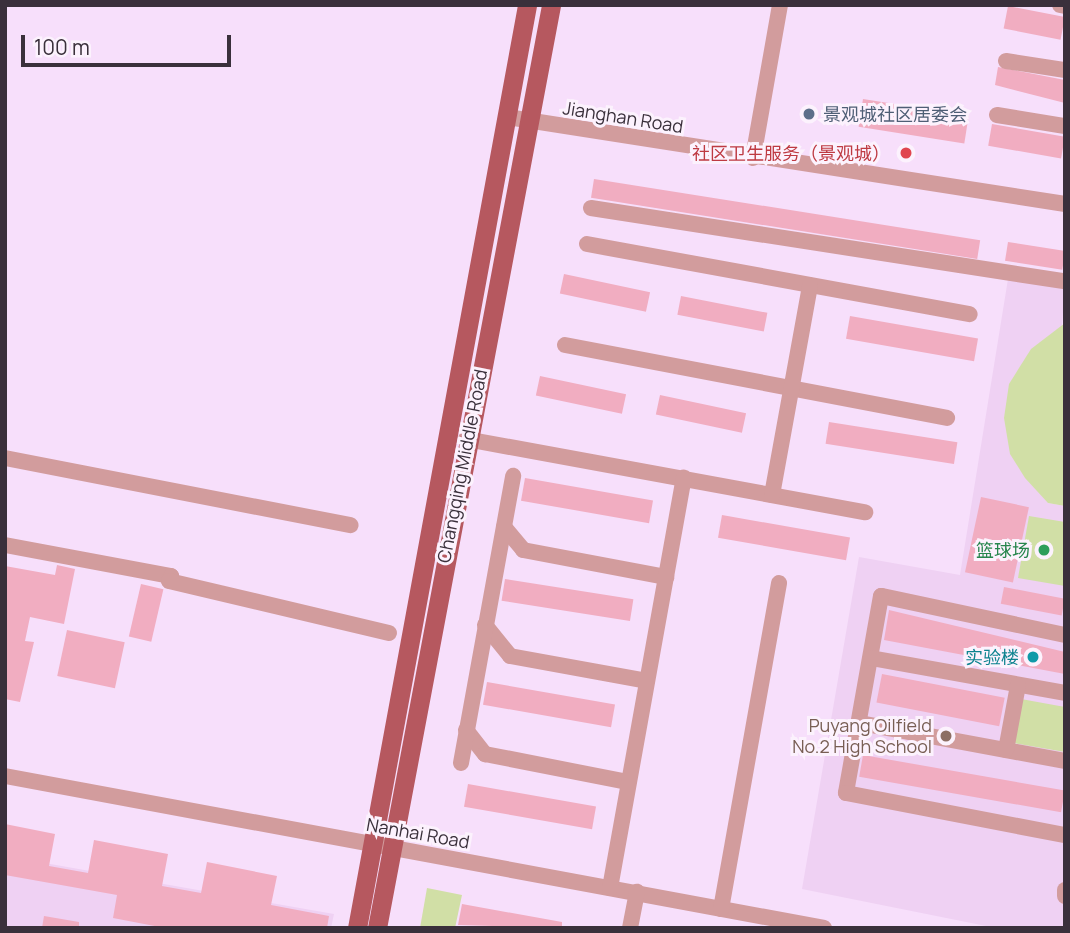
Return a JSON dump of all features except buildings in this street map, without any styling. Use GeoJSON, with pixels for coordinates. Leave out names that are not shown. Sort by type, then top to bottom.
{"type":"FeatureCollection","features":[{"type":"Feature","properties":{"kind":"main road","name":"Changqing Middle Road"},"geometry":{"type":"LineString","coordinates":[[357,928],[527,5]]}},
{"type":"Feature","properties":{"kind":"main road","name":"Changqing Middle Road"},"geometry":{"type":"LineString","coordinates":[[377,928],[466,439],[551,5]]}},
{"type":"Feature","properties":{"kind":"street"},"geometry":{"type":"LineString","coordinates":[[753,158],[780,5]]}},
{"type":"Feature","properties":{"kind":"street"},"geometry":{"type":"LineString","coordinates":[[1006,61],[1065,70]]}},
{"type":"Feature","properties":{"kind":"street"},"geometry":{"type":"LineString","coordinates":[[998,115],[1065,126]]}},
{"type":"Feature","properties":{"kind":"street","name":"Jianghan Road"},"geometry":{"type":"LineString","coordinates":[[507,117],[753,158],[1065,204]]}},
{"type":"Feature","properties":{"kind":"street"},"geometry":{"type":"LineString","coordinates":[[591,208],[1065,281]]}},
{"type":"Feature","properties":{"kind":"street"},"geometry":{"type":"LineString","coordinates":[[587,244],[970,314]]}},
{"type":"Feature","properties":{"kind":"street"},"geometry":{"type":"LineString","coordinates":[[772,495],[810,285]]}},
{"type":"Feature","properties":{"kind":"street"},"geometry":{"type":"LineString","coordinates":[[565,345],[947,418]]}},
{"type":"Feature","properties":{"kind":"street"},"geometry":{"type":"LineString","coordinates":[[466,439],[865,512]]}},
{"type":"Feature","properties":{"kind":"street"},"geometry":{"type":"LineString","coordinates":[[5,458],[351,525]]}},
{"type":"Feature","properties":{"kind":"street"},"geometry":{"type":"LineString","coordinates":[[461,763],[513,476]]}},
{"type":"Feature","properties":{"kind":"street"},"geometry":{"type":"LineString","coordinates":[[610,888],[684,478]]}},
{"type":"Feature","properties":{"kind":"street"},"geometry":{"type":"LineString","coordinates":[[504,527],[523,550],[666,577]]}},
{"type":"Feature","properties":{"kind":"street"},"geometry":{"type":"LineString","coordinates":[[5,545],[170,576],[169,581],[389,633]]}},
{"type":"Feature","properties":{"kind":"street"},"geometry":{"type":"LineString","coordinates":[[721,909],[779,583]]}},
{"type":"Feature","properties":{"kind":"street"},"geometry":{"type":"LineString","coordinates":[[1065,635],[881,596],[846,793],[1065,835]]}},
{"type":"Feature","properties":{"kind":"street"},"geometry":{"type":"LineString","coordinates":[[485,625],[510,656],[647,681]]}},
{"type":"Feature","properties":{"kind":"street"},"geometry":{"type":"LineString","coordinates":[[872,658],[1065,693]]}},
{"type":"Feature","properties":{"kind":"street"},"geometry":{"type":"LineString","coordinates":[[1006,750],[1018,685]]}},
{"type":"Feature","properties":{"kind":"street"},"geometry":{"type":"LineString","coordinates":[[860,723],[1065,761]]}},
{"type":"Feature","properties":{"kind":"street"},"geometry":{"type":"LineString","coordinates":[[466,730],[485,754],[628,782]]}},
{"type":"Feature","properties":{"kind":"street","name":"Nanhai Road"},"geometry":{"type":"LineString","coordinates":[[5,776],[824,928]]}},
{"type":"Feature","properties":{"kind":"street"},"geometry":{"type":"LineString","coordinates":[[1065,890],[1065,897]]}},
{"type":"Feature","properties":{"kind":"street"},"geometry":{"type":"LineString","coordinates":[[630,928],[637,892]]}},
{"type":"Feature","properties":{"kind":"shaded area","name":"Puyang Oilfield No.2 High School"},"geometry":{"type":"Polygon","coordinates":[[[1008,279],[1065,287],[1048,503],[1065,506],[1065,928],[996,928],[802,889],[859,557],[960,575],[1008,279]]]}},
{"type":"Feature","properties":{"kind":"shaded area"},"geometry":{"type":"Polygon","coordinates":[[[5,856],[334,914],[331,928],[5,928],[5,856]]]}},
{"type":"Feature","properties":{"kind":"green space"},"geometry":{"type":"Polygon","coordinates":[[[1065,323],[1065,506],[1048,503],[1025,478],[1010,454],[1004,418],[1009,384],[1031,349],[1065,323]]]}},
{"type":"Feature","properties":{"kind":"green space","name":"篮球场"},"geometry":{"type":"Polygon","coordinates":[[[1029,516],[1065,522],[1065,586],[1018,578],[1029,516]]]}},
{"type":"Feature","properties":{"kind":"green space"},"geometry":{"type":"Polygon","coordinates":[[[1021,699],[1065,707],[1065,752],[1013,743],[1021,699]]]}},
{"type":"Feature","properties":{"kind":"green space"},"geometry":{"type":"Polygon","coordinates":[[[427,888],[462,895],[455,928],[420,928],[427,888]]]}},
{"type":"Feature","properties":{"kind":"place","name":"景观城社区居委会"},"geometry":{"type":"Point","coordinates":[809,114]}},
{"type":"Feature","properties":{"kind":"place","name":"社区卫生服务（景观城）"},"geometry":{"type":"Point","coordinates":[906,153]}},
{"type":"Feature","properties":{"kind":"place","name":"篮球场"},"geometry":{"type":"Point","coordinates":[1044,550]}},
{"type":"Feature","properties":{"kind":"place","name":"实验楼"},"geometry":{"type":"Point","coordinates":[1033,657]}},
{"type":"Feature","properties":{"kind":"place","name":"Puyang Oilfield No.2 High School"},"geometry":{"type":"Point","coordinates":[946,736]}}]}
